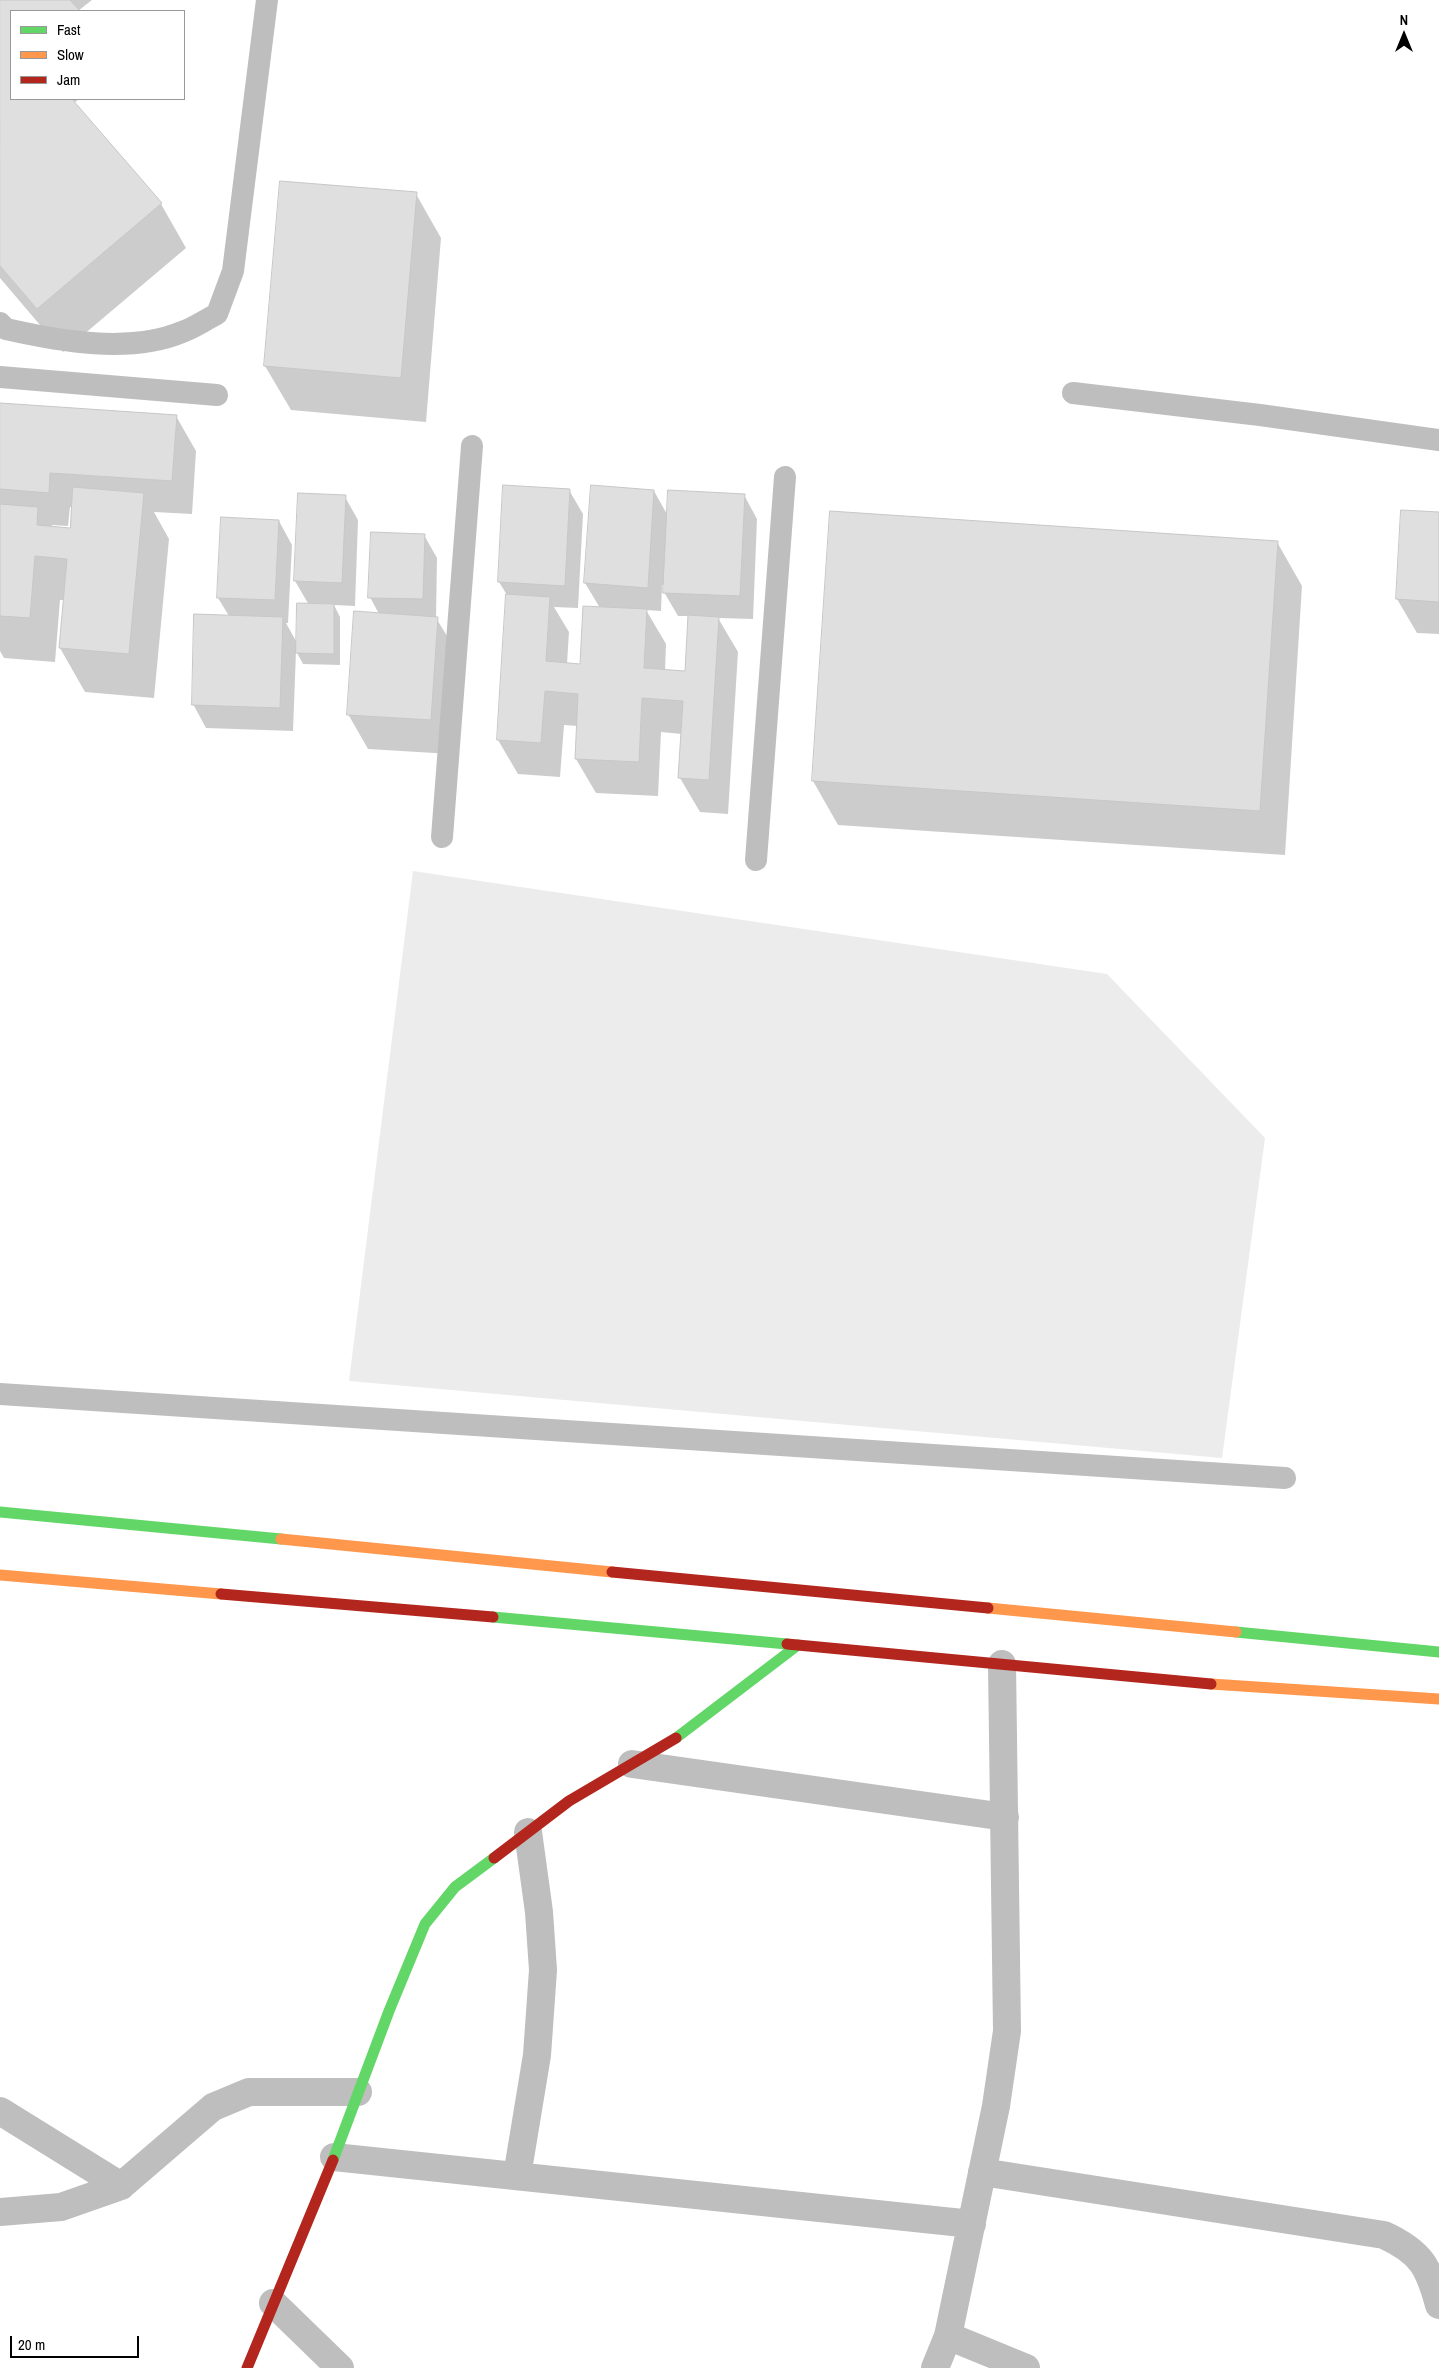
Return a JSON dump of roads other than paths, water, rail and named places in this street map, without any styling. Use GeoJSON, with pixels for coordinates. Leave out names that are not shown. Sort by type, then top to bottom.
{"type":"FeatureCollection","features":[{"type":"Feature","properties":{"kind":"street"},"geometry":{"type":"LineString","coordinates":[[0,1512],[1439,1652]]}},
{"type":"Feature","properties":{"kind":"street"},"geometry":{"type":"LineString","coordinates":[[0,1576],[798,1645],[1203,1683],[1439,1700]]}},
{"type":"Feature","properties":{"kind":"street"},"geometry":{"type":"LineString","coordinates":[[247,2368],[334,2157],[425,1924],[455,1887],[569,1801],[688,1731],[798,1645]]}},
{"type":"Feature","properties":{"kind":"street"},"geometry":{"type":"LineString","coordinates":[[934,2368],[948,2336],[996,2106],[1007,2031],[1002,1664]]}},
{"type":"Feature","properties":{"kind":"street"},"geometry":{"type":"LineString","coordinates":[[632,1764],[1005,1817]]}},
{"type":"Feature","properties":{"kind":"street"},"geometry":{"type":"LineString","coordinates":[[517,2176],[536,2055],[543,1970],[539,1912],[528,1832]]}},
{"type":"Feature","properties":{"kind":"street"},"geometry":{"type":"LineString","coordinates":[[0,2212],[61,2207],[121,2186],[213,2107],[249,2092],[358,2092]]}},
{"type":"Feature","properties":{"kind":"street"},"geometry":{"type":"LineString","coordinates":[[0,2111],[121,2186]]}},
{"type":"Feature","properties":{"kind":"street"},"geometry":{"type":"LineString","coordinates":[[334,2157],[972,2224]]}},
{"type":"Feature","properties":{"kind":"street"},"geometry":{"type":"LineString","coordinates":[[982,2172],[1384,2235],[1402,2243],[1422,2260],[1439,2306]]}},
{"type":"Feature","properties":{"kind":"street"},"geometry":{"type":"LineString","coordinates":[[273,2303],[340,2368]]}},
{"type":"Feature","properties":{"kind":"street"},"geometry":{"type":"LineString","coordinates":[[948,2336],[1026,2368]]}},
{"type":"Feature","properties":{"kind":"lane"},"geometry":{"type":"LineString","coordinates":[[0,323],[6,329],[57,341],[136,343],[181,333],[216,314],[233,271],[266,0]]}},
{"type":"Feature","properties":{"kind":"lane"},"geometry":{"type":"LineString","coordinates":[[0,377],[216,395]]}},
{"type":"Feature","properties":{"kind":"lane"},"geometry":{"type":"LineString","coordinates":[[1073,393],[1260,415],[1439,440]]}},
{"type":"Feature","properties":{"kind":"lane"},"geometry":{"type":"LineString","coordinates":[[442,838],[472,446]]}},
{"type":"Feature","properties":{"kind":"lane"},"geometry":{"type":"LineString","coordinates":[[756,860],[785,477]]}},
{"type":"Feature","properties":{"kind":"lane"},"geometry":{"type":"LineString","coordinates":[[0,1394],[1285,1478]]}}]}
